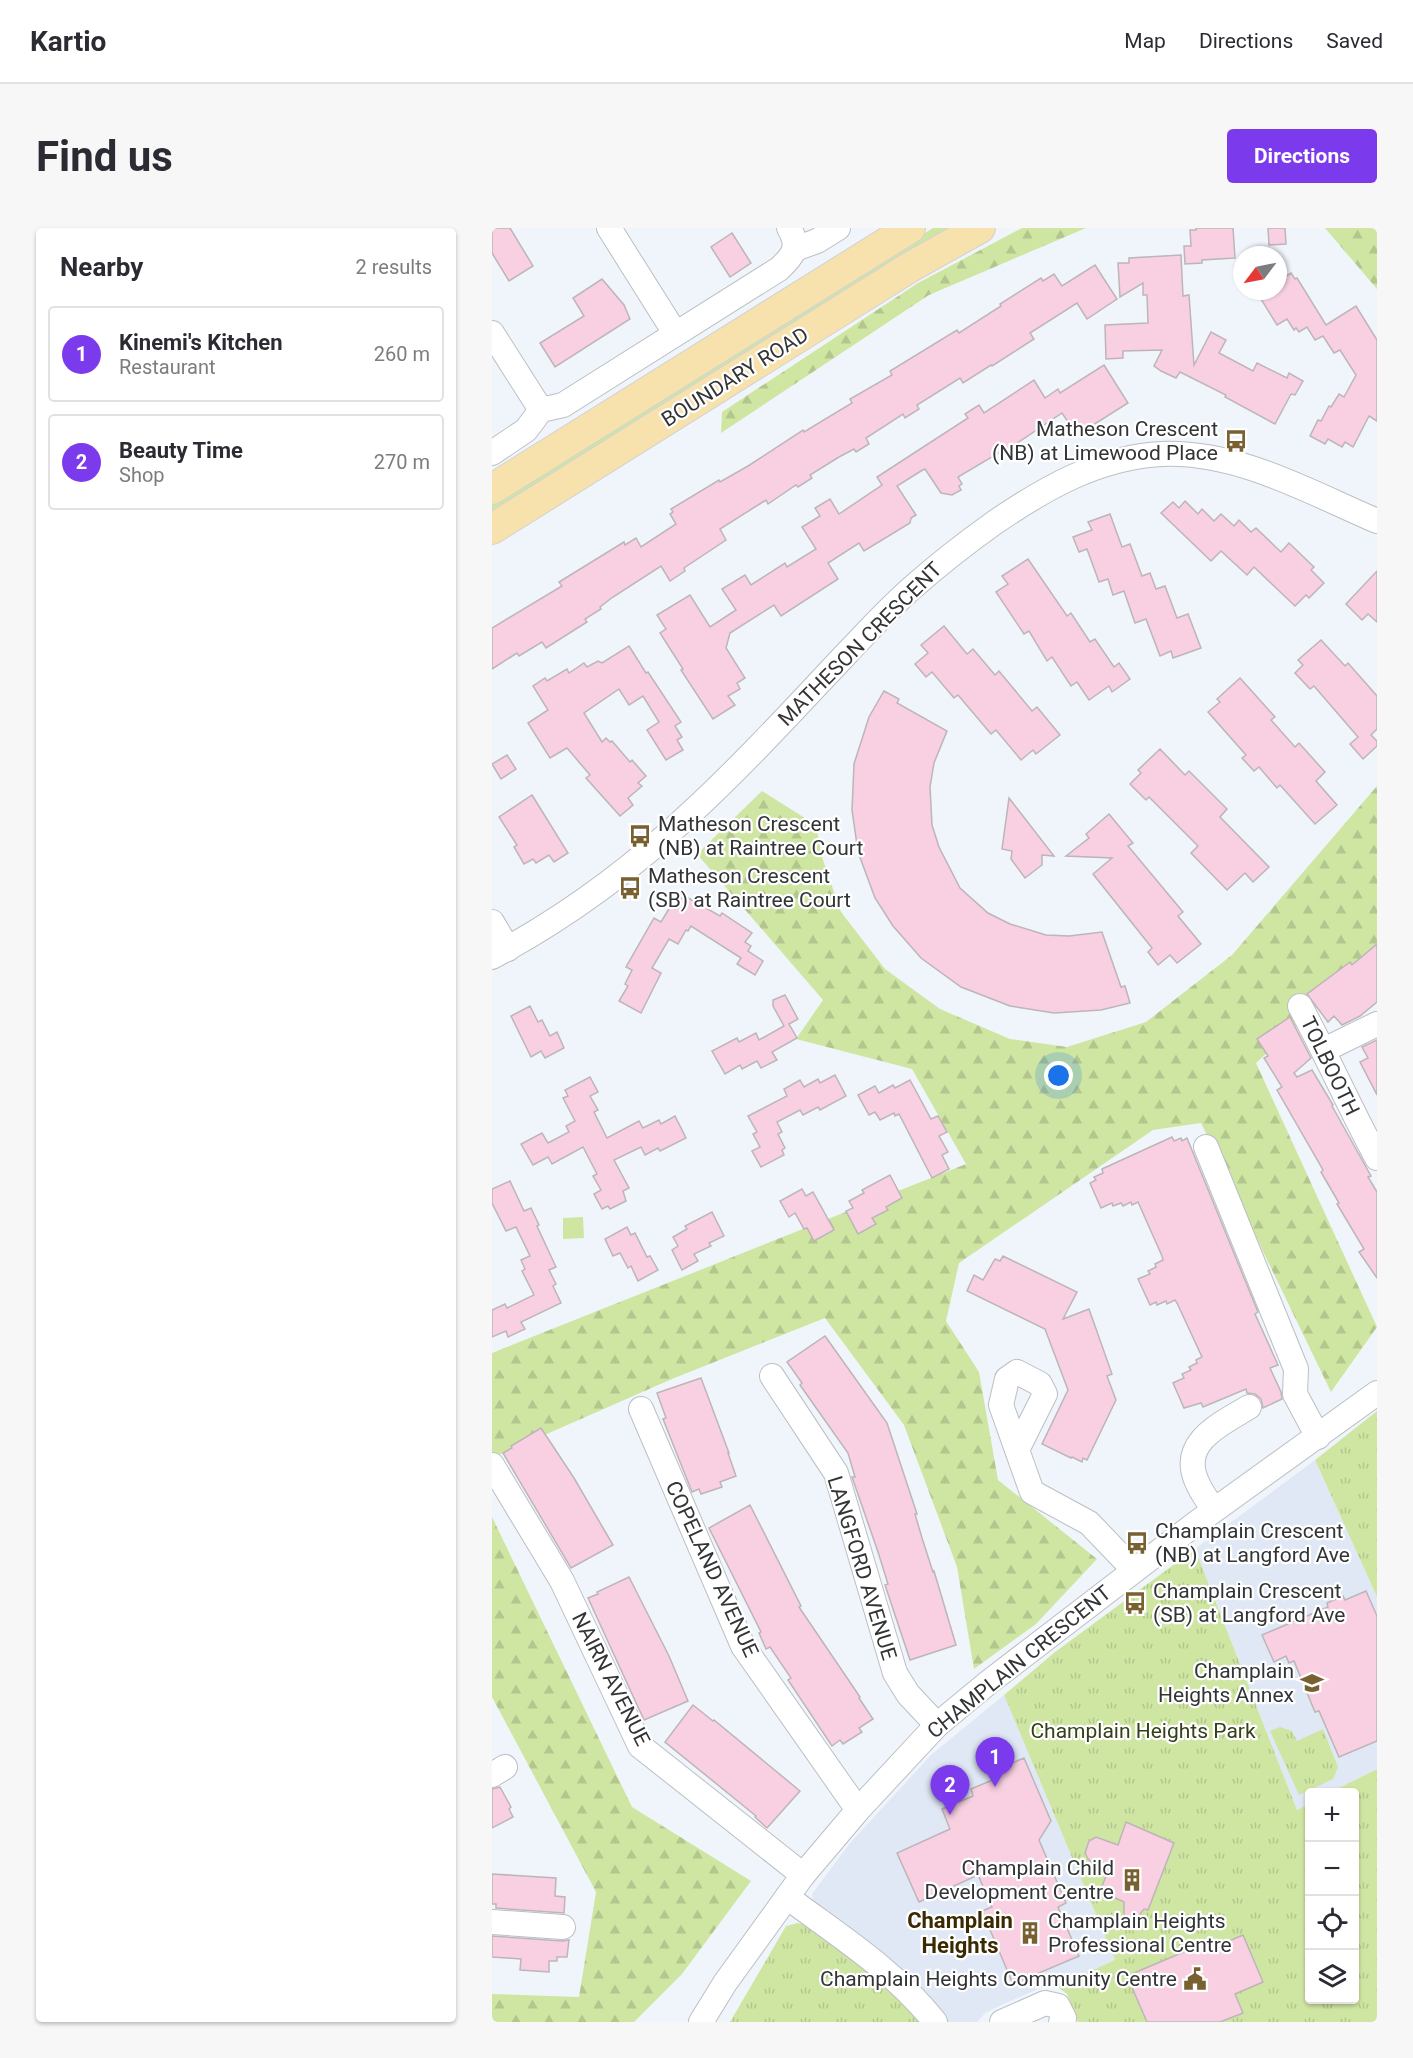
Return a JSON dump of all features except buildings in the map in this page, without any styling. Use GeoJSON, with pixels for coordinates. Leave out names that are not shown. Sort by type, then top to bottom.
{"type":"FeatureCollection","features":[{"type":"Feature","properties":{"kind":"main road","name":"BOUNDARY ROAD"},"geometry":{"type":"LineString","coordinates":[[492,489],[910,228]]}},
{"type":"Feature","properties":{"kind":"main road","name":"BOUNDARY ROAD"},"geometry":{"type":"LineString","coordinates":[[492,529],[912,266],[980,228]]}},
{"type":"Feature","properties":{"kind":"street"},"geometry":{"type":"LineString","coordinates":[[609,228],[675,333]]}},
{"type":"Feature","properties":{"kind":"street"},"geometry":{"type":"LineString","coordinates":[[492,453],[526,430],[541,410],[563,405],[779,269],[788,261],[792,239],[817,242],[838,228]]}},
{"type":"Feature","properties":{"kind":"street"},"geometry":{"type":"LineString","coordinates":[[492,333],[541,410]]}},
{"type":"Feature","properties":{"kind":"street","name":"MATHESON CRESCENT"},"geometry":{"type":"LineString","coordinates":[[500,953],[570,910],[612,879],[692,812],[911,588],[957,550],[1040,492],[1066,478],[1098,466],[1145,456],[1164,454],[1196,456],[1229,461],[1271,475],[1377,521]]}},
{"type":"Feature","properties":{"kind":"street"},"geometry":{"type":"LineString","coordinates":[[492,922],[500,953]]}},
{"type":"Feature","properties":{"kind":"street","name":"TOLBOOTH"},"geometry":{"type":"LineString","coordinates":[[1300,1006],[1377,1158]]}},
{"type":"Feature","properties":{"kind":"street"},"geometry":{"type":"LineString","coordinates":[[1324,1050],[1377,1024]]}},
{"type":"Feature","properties":{"kind":"street"},"geometry":{"type":"LineString","coordinates":[[1206,1147],[1296,1368],[1295,1394],[1318,1437]]}},
{"type":"Feature","properties":{"kind":"street","name":"LANGFORD AVENUE"},"geometry":{"type":"LineString","coordinates":[[772,1376],[836,1473],[895,1672],[908,1694],[937,1725]]}},
{"type":"Feature","properties":{"kind":"street","name":"CHAMPLAIN CRESCENT"},"geometry":{"type":"LineString","coordinates":[[701,2022],[725,1983],[803,1875],[858,1810],[937,1725],[963,1702],[1134,1570],[1377,1393]]}},
{"type":"Feature","properties":{"kind":"street"},"geometry":{"type":"LineString","coordinates":[[1214,1510],[1196,1481],[1191,1461],[1199,1442],[1214,1428],[1249,1407]]}},
{"type":"Feature","properties":{"kind":"street","name":"COPELAND AVENUE"},"geometry":{"type":"LineString","coordinates":[[641,1409],[743,1646],[858,1810]]}},
{"type":"Feature","properties":{"kind":"street"},"geometry":{"type":"LineString","coordinates":[[1017,1450],[1032,1491],[1089,1523],[1134,1570]]}},
{"type":"Feature","properties":{"kind":"street","name":"NAIRN AVENUE"},"geometry":{"type":"LineString","coordinates":[[492,1465],[562,1581],[640,1746],[803,1875]]}},
{"type":"Feature","properties":{"kind":"street"},"geometry":{"type":"LineString","coordinates":[[787,1897],[876,1961],[917,1998],[935,2022]]}},
{"type":"Feature","properties":{"kind":"street"},"geometry":{"type":"LineString","coordinates":[[492,1922],[563,1928]]}},
{"type":"Feature","properties":{"kind":"street"},"geometry":{"type":"LineString","coordinates":[[1002,2022],[1045,2003],[1058,2006],[1064,2018],[1061,2022]]}},
{"type":"Feature","properties":{"kind":"shaded area","name":"Champlain Heights Annex"},"geometry":{"type":"Polygon","coordinates":[[[1315,1460],[1377,1597],[1377,1769],[1339,1788],[1305,1788],[1305,1806],[1297,1810],[1195,1549],[1315,1460]]]}},
{"type":"Feature","properties":{"kind":"shaded area"},"geometry":{"type":"Polygon","coordinates":[[[1004,1695],[1115,1960],[1057,1986],[1043,1987],[1003,2004],[985,2013],[977,2022],[947,2022],[813,1903],[812,1894],[851,1842],[931,1755],[1004,1695]]]}},
{"type":"Feature","properties":{"kind":"green space"},"geometry":{"type":"Polygon","coordinates":[[[933,228],[957,228],[492,519],[492,505],[933,228]]]}},
{"type":"Feature","properties":{"kind":"green space"},"geometry":{"type":"Polygon","coordinates":[[[1022,228],[1086,228],[929,295],[721,433],[722,412],[918,283],[1022,228]]]}},
{"type":"Feature","properties":{"kind":"green space"},"geometry":{"type":"Polygon","coordinates":[[[1325,228],[1377,228],[1377,289],[1325,228]]]}},
{"type":"Feature","properties":{"kind":"green space"},"geometry":{"type":"Polygon","coordinates":[[[1377,786],[1377,951],[1256,1063],[1377,1327],[1331,1392],[1201,1123],[1153,1130],[959,1263],[946,1321],[979,1372],[998,1480],[1097,1559],[1036,1624],[974,1669],[957,1567],[904,1425],[825,1318],[672,1379],[492,1458],[492,1353],[966,1164],[912,1069],[796,1039],[823,1000],[697,854],[762,791],[816,825],[822,857],[841,912],[885,969],[940,1009],[1010,1039],[1067,1047],[1146,1022],[1232,955],[1377,786]]]}},
{"type":"Feature","properties":{"kind":"green space"},"geometry":{"type":"Polygon","coordinates":[[[583,1217],[584,1238],[563,1239],[563,1218],[583,1217]]]}},
{"type":"Feature","properties":{"kind":"green space"},"geometry":{"type":"Polygon","coordinates":[[[1377,1411],[1377,1597],[1315,1460],[1377,1411]]]}},
{"type":"Feature","properties":{"kind":"green space"},"geometry":{"type":"Polygon","coordinates":[[[492,1517],[632,1807],[751,1881],[682,1974],[634,2022],[492,2022],[492,1994],[579,1997],[596,1892],[492,1697],[492,1517]]]}},
{"type":"Feature","properties":{"kind":"green space","name":"Champlain Heights Park"},"geometry":{"type":"Polygon","coordinates":[[[1195,1549],[1297,1810],[1305,1806],[1305,2004],[1359,2004],[1359,1788],[1339,1788],[1377,1769],[1377,2022],[1078,2022],[1067,1994],[1057,1986],[1115,1960],[1004,1695],[1055,1652],[1195,1549]]]}},
{"type":"Feature","properties":{"kind":"green space"},"geometry":{"type":"Polygon","coordinates":[[[1280,1727],[1292,1731],[1297,1741],[1323,1729],[1338,1767],[1333,1779],[1314,1788],[1305,1788],[1305,1792],[1299,1795],[1270,1731],[1280,1727]]]}},
{"type":"Feature","properties":{"kind":"green space"},"geometry":{"type":"Polygon","coordinates":[[[798,1923],[879,1981],[920,2022],[730,2022],[786,1926],[798,1923]]]}},
{"type":"Feature","properties":{"kind":"place","name":"Matheson Crescent (NB) at Limewood Place"},"geometry":{"type":"Point","coordinates":[1236,441]}},
{"type":"Feature","properties":{"kind":"place","name":"Matheson Crescent (NB) at Raintree Court"},"geometry":{"type":"Point","coordinates":[640,836]}},
{"type":"Feature","properties":{"kind":"place","name":"Matheson Crescent (SB) at Raintree Court"},"geometry":{"type":"Point","coordinates":[630,888]}},
{"type":"Feature","properties":{"kind":"place","name":"Champlain Crescent (NB) at Langford Ave"},"geometry":{"type":"Point","coordinates":[1137,1543]}},
{"type":"Feature","properties":{"kind":"place","name":"Champlain Crescent (SB) at Langford Ave"},"geometry":{"type":"Point","coordinates":[1135,1603]}},
{"type":"Feature","properties":{"kind":"place","name":"Champlain Heights Annex"},"geometry":{"type":"Point","coordinates":[1312,1683]}},
{"type":"Feature","properties":{"kind":"place","name":"Kinemi's Kitchen"},"geometry":{"type":"Point","coordinates":[995,1787]}},
{"type":"Feature","properties":{"kind":"place","name":"Beauty Time"},"geometry":{"type":"Point","coordinates":[950,1815]}},
{"type":"Feature","properties":{"kind":"place","name":"Champlain Child Development Centre"},"geometry":{"type":"Point","coordinates":[1132,1880]}},
{"type":"Feature","properties":{"kind":"place","name":"Champlain Heights Professional Centre"},"geometry":{"type":"Point","coordinates":[1030,1933]}},
{"type":"Feature","properties":{"kind":"place","name":"Champlain Heights Community Centre"},"geometry":{"type":"Point","coordinates":[1195,1979]}},
{"type":"Feature","properties":{"kind":"district","name":"Champlain Heights"},"geometry":{"type":"Point","coordinates":[960,1932]}}]}
